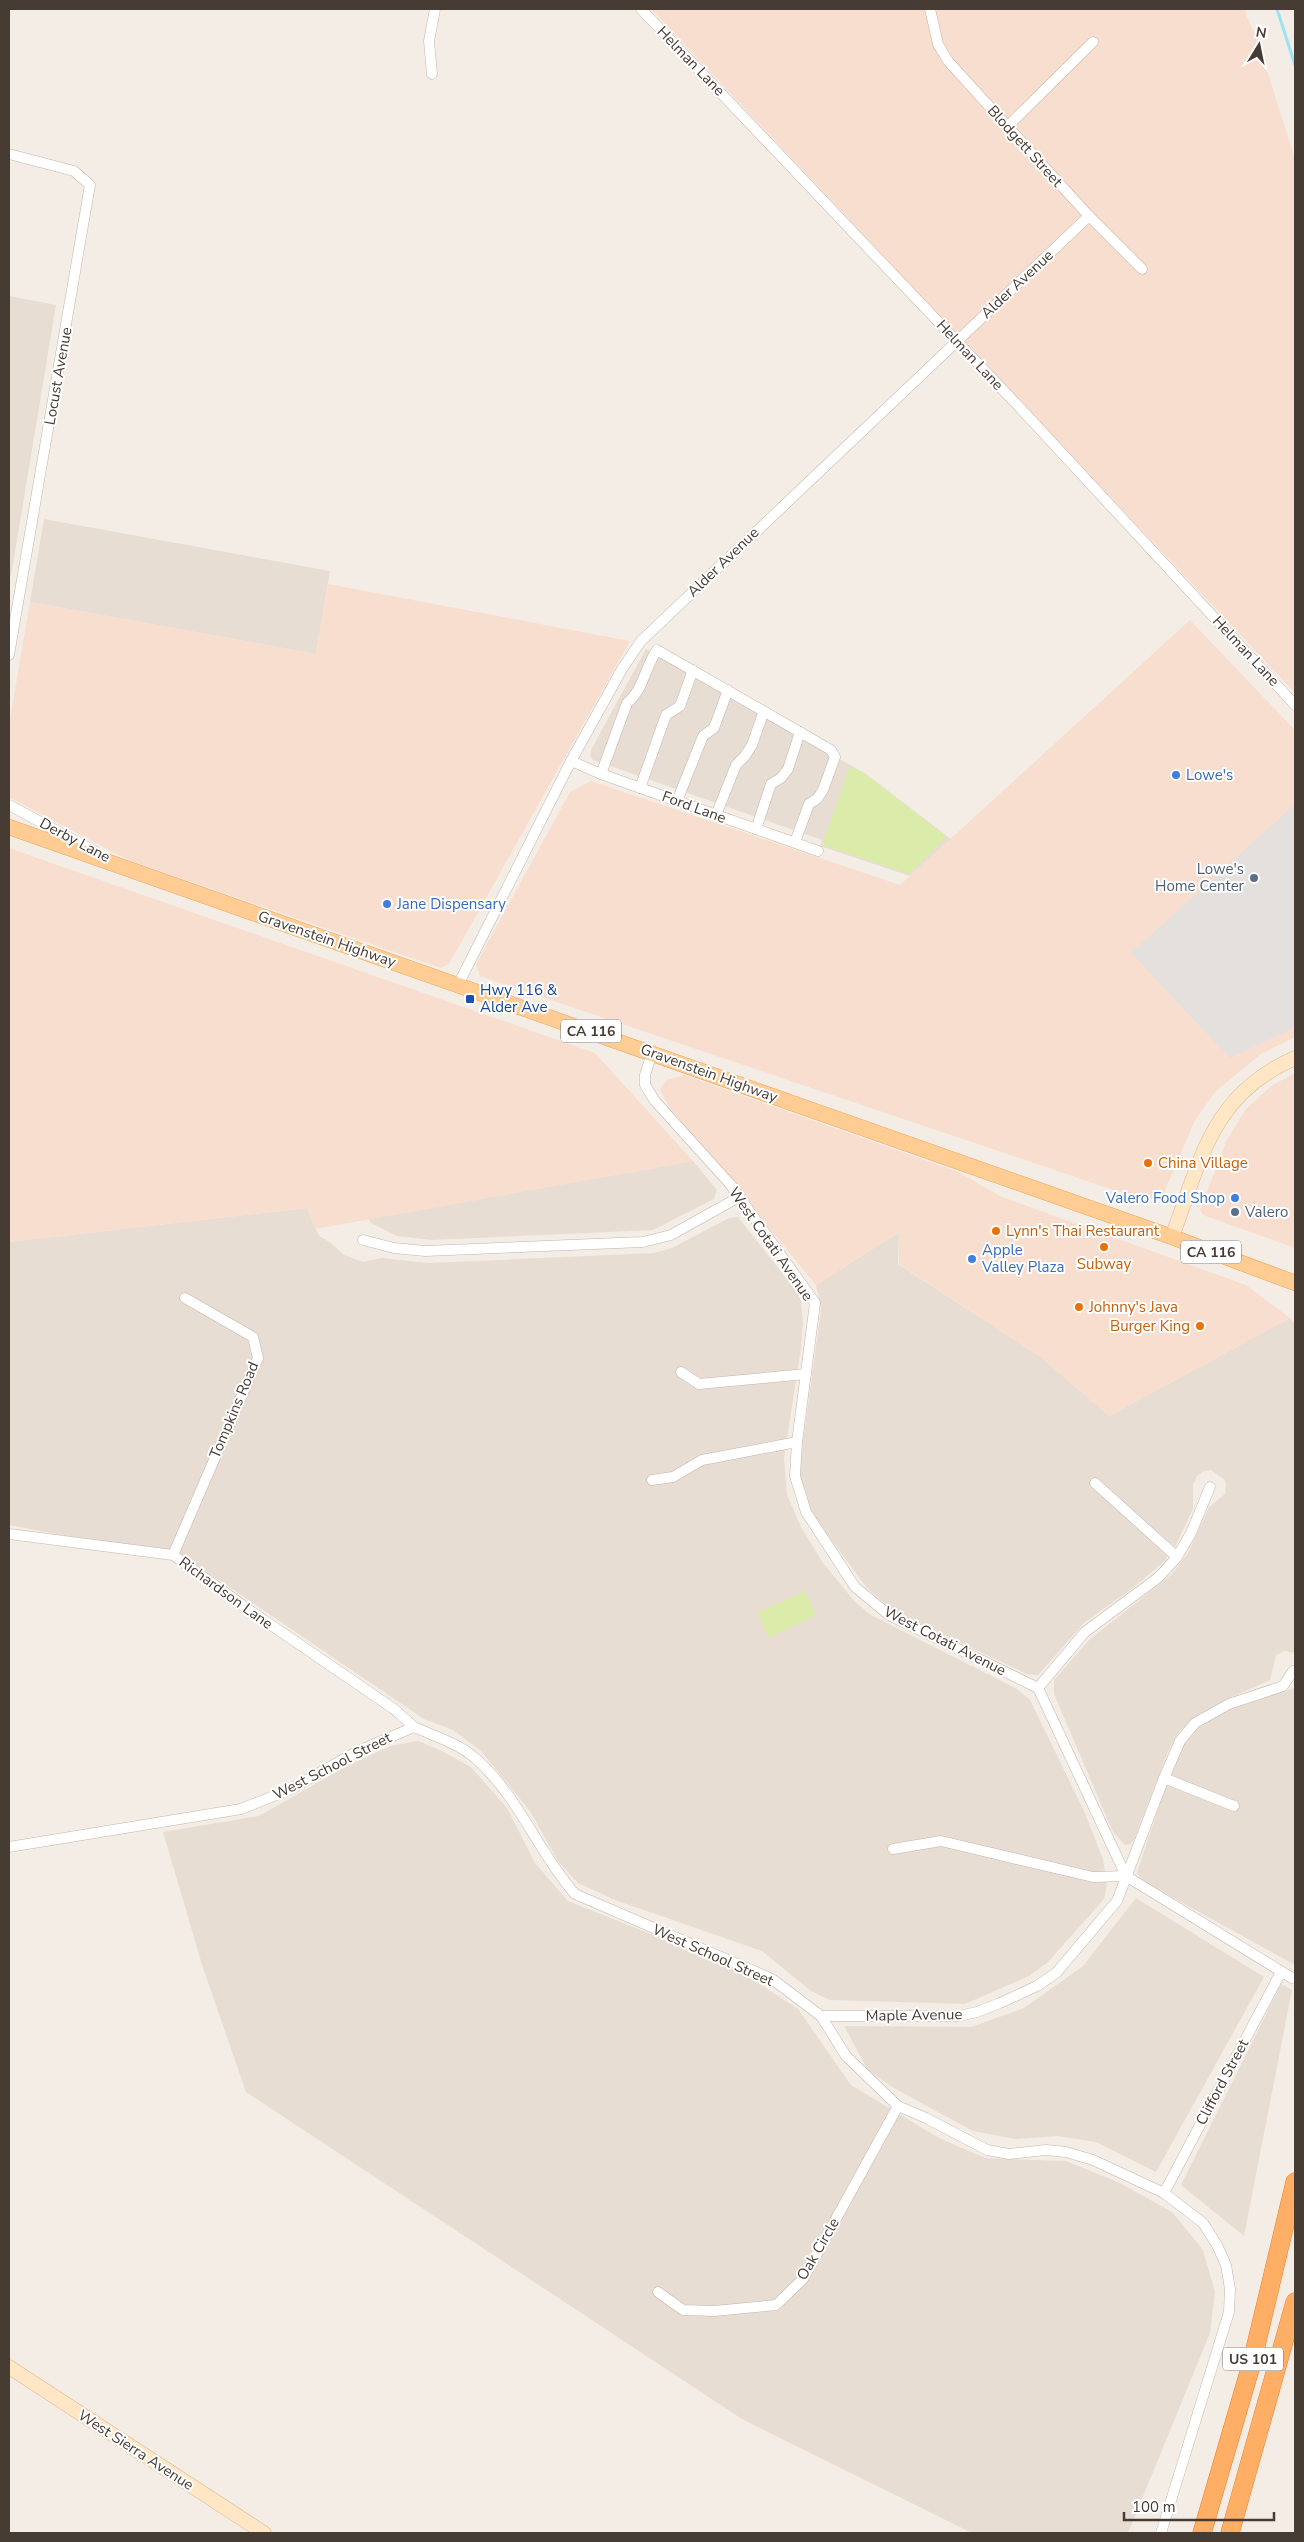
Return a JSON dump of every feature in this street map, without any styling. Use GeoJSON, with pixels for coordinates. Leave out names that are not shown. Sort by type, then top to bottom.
{"type":"FeatureCollection","features":[{"type":"Feature","properties":{"kind":"highway","name":"US 101"},"geometry":{"type":"LineString","coordinates":[[1202,2533],[1252,2362],[1295,2182]]}},
{"type":"Feature","properties":{"kind":"highway","name":"US 101"},"geometry":{"type":"LineString","coordinates":[[1230,2533],[1295,2302]]}},
{"type":"Feature","properties":{"kind":"main road","name":"Gravenstein Highway"},"geometry":{"type":"LineString","coordinates":[[9,827],[1172,1237],[1295,1283]]}},
{"type":"Feature","properties":{"kind":"main road"},"geometry":{"type":"LineString","coordinates":[[1172,1237],[1198,1163],[1216,1125],[1240,1094],[1270,1069],[1295,1058]]}},
{"type":"Feature","properties":{"kind":"main road","name":"West Sierra Avenue"},"geometry":{"type":"LineString","coordinates":[[9,2367],[264,2533]]}},
{"type":"Feature","properties":{"kind":"street"},"geometry":{"type":"LineString","coordinates":[[432,74],[430,41],[435,9]]}},
{"type":"Feature","properties":{"kind":"street","name":"Helman Lane"},"geometry":{"type":"LineString","coordinates":[[641,9],[958,341],[1295,705]]}},
{"type":"Feature","properties":{"kind":"street","name":"Blodgett Street"},"geometry":{"type":"LineString","coordinates":[[930,9],[938,44],[948,61],[1088,216],[1142,268]]}},
{"type":"Feature","properties":{"kind":"street"},"geometry":{"type":"LineString","coordinates":[[1008,126],[1093,42]]}},
{"type":"Feature","properties":{"kind":"street","name":"Locust Avenue"},"geometry":{"type":"LineString","coordinates":[[9,154],[74,171],[90,185],[9,655]]}},
{"type":"Feature","properties":{"kind":"street","name":"Alder Avenue"},"geometry":{"type":"LineString","coordinates":[[458,985],[571,761],[622,669],[641,641],[1088,216]]}},
{"type":"Feature","properties":{"kind":"street"},"geometry":{"type":"LineString","coordinates":[[600,774],[627,703],[635,696],[650,660],[657,650],[831,750],[835,757],[823,790],[817,799],[809,804],[795,842]]}},
{"type":"Feature","properties":{"kind":"street"},"geometry":{"type":"LineString","coordinates":[[640,788],[666,715],[680,706],[692,670]]}},
{"type":"Feature","properties":{"kind":"street"},"geometry":{"type":"LineString","coordinates":[[677,801],[703,736],[714,728],[728,690]]}},
{"type":"Feature","properties":{"kind":"street"},"geometry":{"type":"LineString","coordinates":[[716,815],[736,764],[745,756],[752,745],[764,712]]}},
{"type":"Feature","properties":{"kind":"street"},"geometry":{"type":"LineString","coordinates":[[756,829],[771,784],[781,778],[788,769],[800,732]]}},
{"type":"Feature","properties":{"kind":"street","name":"Ford Lane"},"geometry":{"type":"LineString","coordinates":[[571,761],[600,774],[818,851]]}},
{"type":"Feature","properties":{"kind":"street","name":"Derby Lane"},"geometry":{"type":"LineString","coordinates":[[9,805],[142,875]]}},
{"type":"Feature","properties":{"kind":"street","name":"West Cotati Avenue"},"geometry":{"type":"LineString","coordinates":[[652,1053],[645,1075],[645,1085],[655,1101],[740,1198],[815,1303],[797,1442],[795,1476],[806,1512],[855,1587],[889,1616],[1038,1688]]}},
{"type":"Feature","properties":{"kind":"street"},"geometry":{"type":"LineString","coordinates":[[363,1240],[394,1248],[424,1251],[643,1242],[671,1235],[740,1198]]}},
{"type":"Feature","properties":{"kind":"street","name":"Tompkins Road"},"geometry":{"type":"LineString","coordinates":[[173,1555],[258,1358],[253,1337],[184,1298]]}},
{"type":"Feature","properties":{"kind":"street"},"geometry":{"type":"LineString","coordinates":[[680,1372],[699,1384],[806,1374]]}},
{"type":"Feature","properties":{"kind":"street"},"geometry":{"type":"LineString","coordinates":[[652,1480],[673,1476],[702,1460],[797,1442]]}},
{"type":"Feature","properties":{"kind":"street"},"geometry":{"type":"LineString","coordinates":[[1095,1483],[1177,1557]]}},
{"type":"Feature","properties":{"kind":"street"},"geometry":{"type":"LineString","coordinates":[[1210,1487],[1191,1533],[1177,1557],[1160,1577],[1085,1632],[1038,1688],[1126,1876],[1292,1978]]}},
{"type":"Feature","properties":{"kind":"street","name":"Richardson Lane"},"geometry":{"type":"LineString","coordinates":[[9,1534],[173,1555],[252,1612],[394,1709],[414,1727]]}},
{"type":"Feature","properties":{"kind":"street","name":"Maple Avenue"},"geometry":{"type":"LineString","coordinates":[[821,2016],[959,2016],[977,2012],[1000,2003],[1037,1986],[1056,1973],[1117,1901],[1180,1741],[1195,1723],[1230,1704],[1283,1686],[1291,1678],[1293,1671]]}},
{"type":"Feature","properties":{"kind":"street","name":"West School Street"},"geometry":{"type":"LineString","coordinates":[[9,1847],[241,1809],[291,1789],[358,1751],[414,1727],[454,1744],[475,1757],[497,1781],[527,1823],[558,1875],[575,1894],[772,1979],[821,2016],[846,2056],[898,2106],[926,2118],[987,2150],[1009,2154],[1046,2150],[1066,2152],[1094,2160],[1164,2193],[1203,2223],[1217,2245],[1226,2265],[1230,2290],[1229,2312],[1161,2533]]}},
{"type":"Feature","properties":{"kind":"street"},"geometry":{"type":"LineString","coordinates":[[1164,1778],[1234,1806]]}},
{"type":"Feature","properties":{"kind":"street"},"geometry":{"type":"LineString","coordinates":[[893,1849],[941,1841],[1093,1877],[1126,1876]]}},
{"type":"Feature","properties":{"kind":"street","name":"Clifford Street"},"geometry":{"type":"LineString","coordinates":[[1164,2193],[1281,1972]]}},
{"type":"Feature","properties":{"kind":"street","name":"Oak Circle"},"geometry":{"type":"LineString","coordinates":[[658,2292],[683,2310],[714,2311],[776,2305],[803,2279],[898,2106]]}},
{"type":"Feature","properties":{"kind":"shaded area"},"geometry":{"type":"Polygon","coordinates":[[[651,9],[1244,9],[1259,45],[1295,159],[1295,693],[651,9]]]}},
{"type":"Feature","properties":{"kind":"shaded area"},"geometry":{"type":"Polygon","coordinates":[[[9,296],[56,305],[11,576],[9,576],[9,296]]]}},
{"type":"Feature","properties":{"kind":"shaded area"},"geometry":{"type":"Polygon","coordinates":[[[44,519],[330,571],[316,654],[30,602],[44,519]]]}},
{"type":"Feature","properties":{"kind":"shaded area"},"geometry":{"type":"Polygon","coordinates":[[[328,584],[630,641],[449,964],[441,968],[128,860],[9,797],[9,725],[30,602],[316,654],[328,584]]]}},
{"type":"Feature","properties":{"kind":"shaded area"},"geometry":{"type":"Polygon","coordinates":[[[1190,620],[1295,730],[1295,1037],[1261,1054],[1216,1091],[1195,1120],[1163,1195],[1146,1201],[480,976],[476,964],[570,792],[591,781],[900,885],[1190,620]]]}},
{"type":"Feature","properties":{"kind":"shaded area"},"geometry":{"type":"Polygon","coordinates":[[[646,649],[866,774],[951,839],[910,876],[820,846],[822,840],[593,760],[590,755],[592,748],[646,649]]]}},
{"type":"Feature","properties":{"kind":"shaded area","name":"Lowe's Home Center"},"geometry":{"type":"Polygon","coordinates":[[[1295,804],[1295,1027],[1230,1058],[1131,953],[1295,804]]]}},
{"type":"Feature","properties":{"kind":"shaded area"},"geometry":{"type":"Polygon","coordinates":[[[9,848],[595,1053],[693,1161],[315,1229],[307,1208],[9,1242],[9,848]]]}},
{"type":"Feature","properties":{"kind":"shaded area"},"geometry":{"type":"Polygon","coordinates":[[[1295,1073],[1295,1248],[1203,1215],[1200,1210],[1227,1140],[1245,1110],[1271,1086],[1295,1073]]]}},
{"type":"Feature","properties":{"kind":"shaded area"},"geometry":{"type":"Polygon","coordinates":[[[684,1075],[958,1172],[1002,1197],[1246,1285],[1290,1318],[1109,1416],[1041,1357],[899,1264],[899,1232],[816,1285],[669,1107],[660,1089],[667,1080],[684,1075]]]}},
{"type":"Feature","properties":{"kind":"shaded area"},"geometry":{"type":"Polygon","coordinates":[[[693,1161],[717,1190],[714,1199],[653,1230],[432,1240],[397,1236],[371,1223],[369,1219],[693,1161]]]}},
{"type":"Feature","properties":{"kind":"shaded area"},"geometry":{"type":"Polygon","coordinates":[[[307,1208],[319,1236],[331,1243],[344,1255],[363,1262],[381,1258],[429,1263],[654,1253],[672,1248],[729,1218],[738,1217],[797,1292],[801,1300],[803,1322],[801,1348],[784,1458],[787,1495],[801,1527],[823,1563],[856,1603],[871,1615],[1017,1689],[1030,1700],[1084,1811],[1103,1859],[1107,1885],[1104,1899],[1048,1962],[1029,1976],[965,2004],[830,2000],[811,1991],[762,1951],[615,1900],[578,1883],[558,1861],[530,1811],[481,1751],[453,1730],[424,1719],[179,1553],[88,1540],[9,1525],[9,1242],[307,1208]]]}},
{"type":"Feature","properties":{"kind":"shaded area"},"geometry":{"type":"Polygon","coordinates":[[[899,1232],[898,1264],[1041,1357],[1109,1416],[1290,1318],[1295,1323],[1295,1653],[1285,1651],[1276,1655],[1270,1680],[1225,1700],[1180,1731],[1169,1749],[1134,1840],[1130,1844],[1125,1845],[1113,1832],[1054,1694],[1054,1680],[1089,1640],[1172,1574],[1188,1553],[1209,1507],[1225,1494],[1225,1480],[1211,1470],[1204,1471],[1197,1476],[1193,1485],[1193,1509],[1175,1547],[1096,1479],[1090,1485],[1167,1555],[1166,1560],[1133,1588],[1085,1622],[1038,1675],[1027,1674],[893,1611],[867,1588],[806,1506],[798,1478],[821,1310],[816,1285],[899,1232]]]}},
{"type":"Feature","properties":{"kind":"shaded area"},"geometry":{"type":"Polygon","coordinates":[[[1295,1688],[1295,1965],[1141,1880],[1137,1872],[1167,1783],[1184,1743],[1194,1730],[1240,1703],[1295,1688]]]}},
{"type":"Feature","properties":{"kind":"shaded area"},"geometry":{"type":"Polygon","coordinates":[[[418,1741],[442,1751],[471,1767],[507,1808],[535,1863],[568,1901],[721,1962],[755,1981],[798,2009],[851,2085],[939,2138],[985,2158],[1066,2161],[1120,2183],[1172,2212],[1203,2250],[1215,2292],[1210,2333],[1128,2533],[972,2533],[742,2419],[246,2092],[203,1968],[163,1832],[259,1816],[345,1767],[390,1746],[418,1741]]]}},
{"type":"Feature","properties":{"kind":"shaded area"},"geometry":{"type":"Polygon","coordinates":[[[1136,1898],[1264,1977],[1156,2172],[1096,2142],[1057,2136],[1015,2139],[973,2131],[892,2087],[868,2070],[844,2026],[971,2027],[1024,2008],[1083,1966],[1136,1898]]]}},
{"type":"Feature","properties":{"kind":"shaded area"},"geometry":{"type":"Polygon","coordinates":[[[1281,1984],[1292,1990],[1244,2236],[1181,2185],[1281,1984]]]}},
{"type":"Feature","properties":{"kind":"green space"},"geometry":{"type":"Polygon","coordinates":[[[850,766],[864,773],[947,837],[909,874],[822,845],[850,766]]]}},
{"type":"Feature","properties":{"kind":"green space"},"geometry":{"type":"Polygon","coordinates":[[[805,1591],[816,1615],[769,1638],[757,1613],[805,1591]]]}},
{"type":"Feature","properties":{"kind":"waterway"},"geometry":{"type":"LineString","coordinates":[[1277,9],[1295,65]]}},
{"type":"Feature","properties":{"kind":"place","name":"Lowe's"},"geometry":{"type":"Point","coordinates":[1176,775]}},
{"type":"Feature","properties":{"kind":"place","name":"Lowe's Home Center"},"geometry":{"type":"Point","coordinates":[1254,878]}},
{"type":"Feature","properties":{"kind":"place","name":"Jane Dispensary"},"geometry":{"type":"Point","coordinates":[387,904]}},
{"type":"Feature","properties":{"kind":"place","name":"Hwy 116 & Alder Ave"},"geometry":{"type":"Point","coordinates":[470,999]}},
{"type":"Feature","properties":{"kind":"place","name":"China Village"},"geometry":{"type":"Point","coordinates":[1148,1163]}},
{"type":"Feature","properties":{"kind":"place","name":"Valero Food Shop"},"geometry":{"type":"Point","coordinates":[1235,1198]}},
{"type":"Feature","properties":{"kind":"place","name":"Valero"},"geometry":{"type":"Point","coordinates":[1235,1212]}},
{"type":"Feature","properties":{"kind":"place","name":"Lynn's Thai Restaurant"},"geometry":{"type":"Point","coordinates":[996,1231]}},
{"type":"Feature","properties":{"kind":"place","name":"Subway"},"geometry":{"type":"Point","coordinates":[1104,1247]}},
{"type":"Feature","properties":{"kind":"place","name":"Apple Valley Plaza"},"geometry":{"type":"Point","coordinates":[972,1259]}},
{"type":"Feature","properties":{"kind":"place","name":"Johnny's Java"},"geometry":{"type":"Point","coordinates":[1079,1307]}},
{"type":"Feature","properties":{"kind":"place","name":"Burger King"},"geometry":{"type":"Point","coordinates":[1200,1326]}}]}
